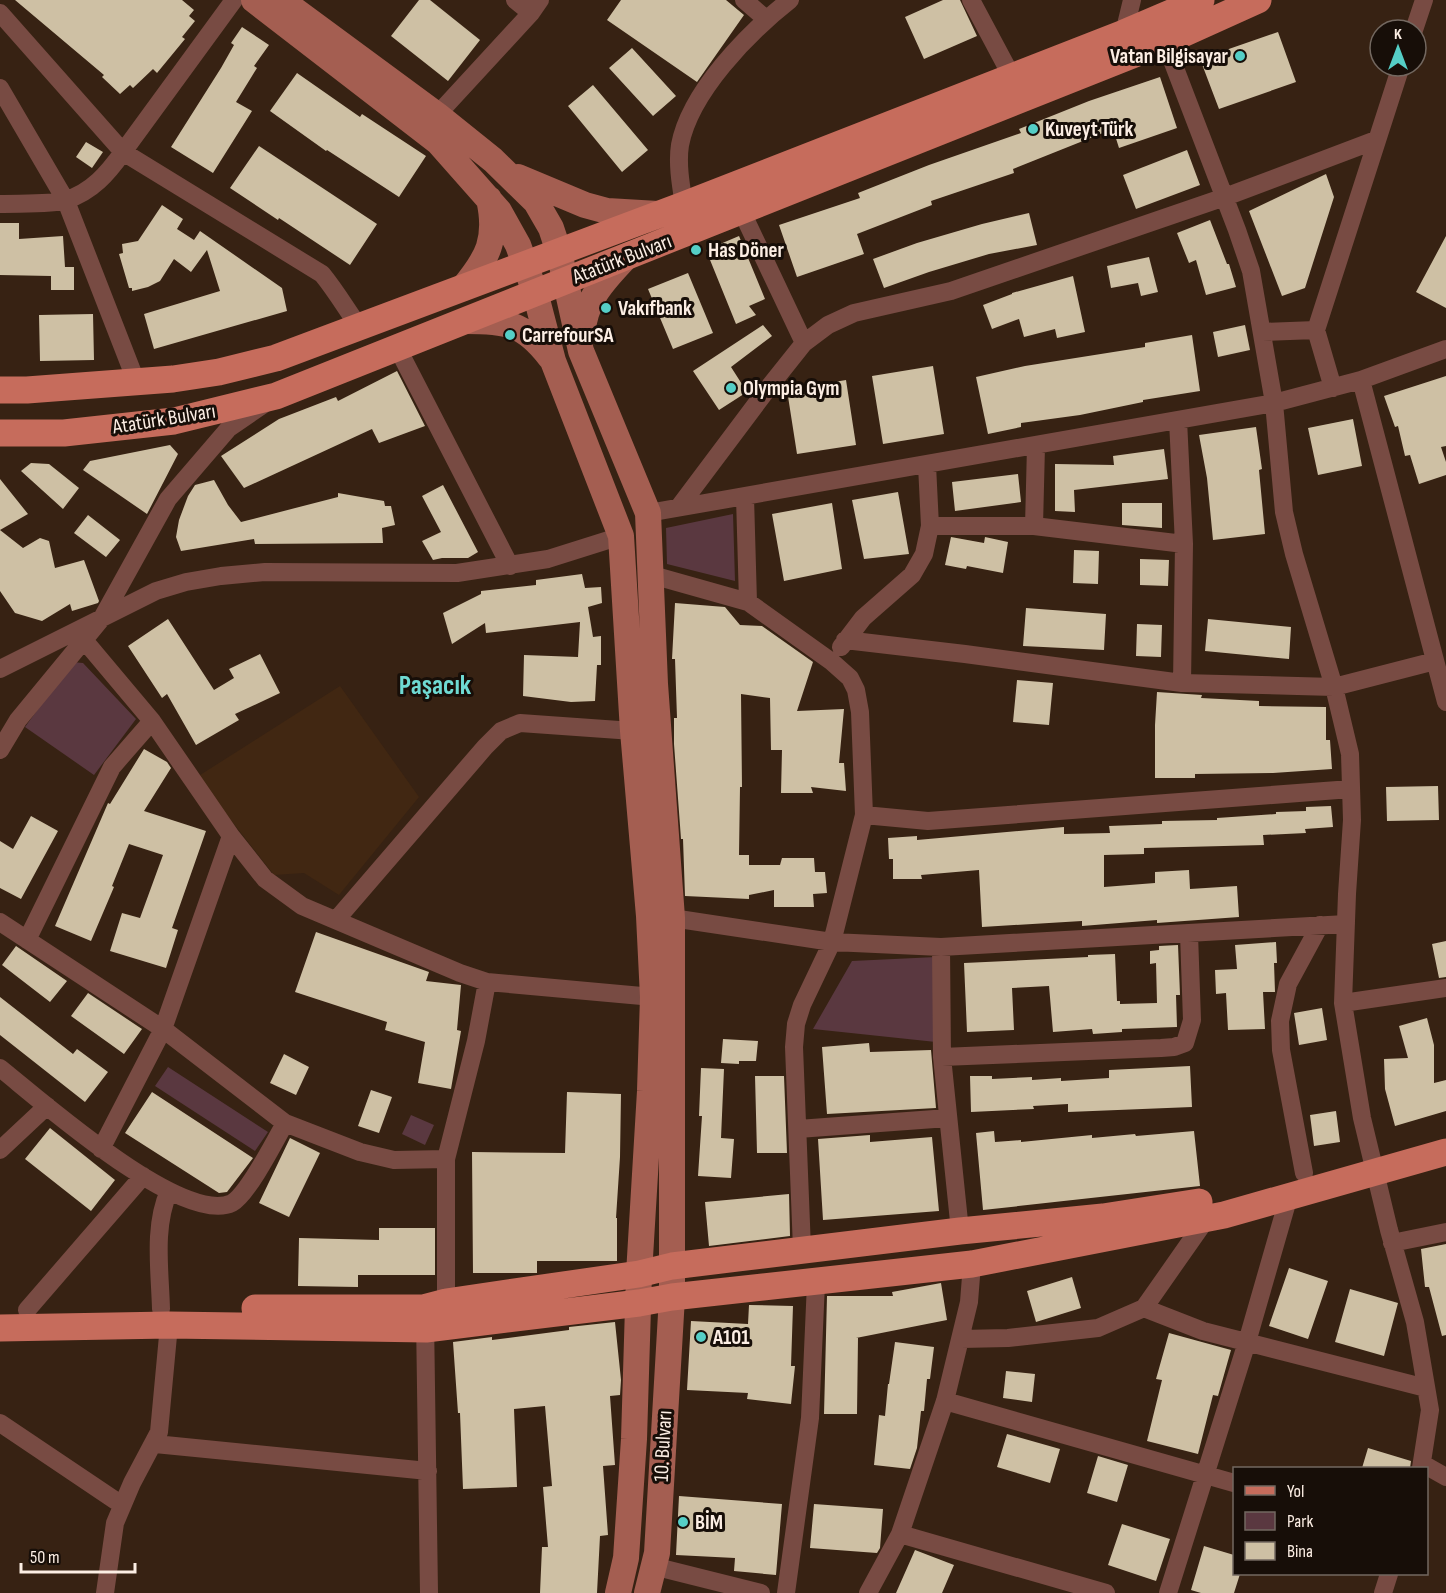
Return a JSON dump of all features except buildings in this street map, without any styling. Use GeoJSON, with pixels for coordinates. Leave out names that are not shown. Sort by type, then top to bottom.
{"type":"FeatureCollection","features":[{"type":"Feature","properties":{"kind":"main road"},"geometry":{"type":"LineString","coordinates":[[254,0],[438,142],[499,211],[513,234],[535,291],[553,361]]}},
{"type":"Feature","properties":{"kind":"main road"},"geometry":{"type":"LineString","coordinates":[[280,0],[437,115],[506,171],[585,205],[607,211],[658,214]]}},
{"type":"Feature","properties":{"kind":"main road","name":"Atatürk Bulvarı"},"geometry":{"type":"LineString","coordinates":[[0,390],[173,379],[219,372],[276,358],[360,328],[524,263],[684,205],[1124,33],[1201,0]]}},
{"type":"Feature","properties":{"kind":"main road","name":"Atatürk Bulvarı"},"geometry":{"type":"LineString","coordinates":[[0,433],[64,433],[174,421],[276,396],[1165,42],[1258,0]]}},
{"type":"Feature","properties":{"kind":"main road","name":"10. Bulvarı"},"geometry":{"type":"LineString","coordinates":[[506,171],[536,202],[551,228],[559,252],[581,351],[648,513],[655,684],[672,918],[672,1297],[657,1554],[647,1593]]}},
{"type":"Feature","properties":{"kind":"main road"},"geometry":{"type":"LineString","coordinates":[[462,288],[480,267],[491,238],[494,221],[489,199]]}},
{"type":"Feature","properties":{"kind":"main road"},"geometry":{"type":"LineString","coordinates":[[581,351],[582,326],[588,303],[600,284],[626,257]]}},
{"type":"Feature","properties":{"kind":"main road"},"geometry":{"type":"LineString","coordinates":[[462,321],[504,322],[537,340],[553,361]]}},
{"type":"Feature","properties":{"kind":"main road","name":"10. Bulvarı"},"geometry":{"type":"LineString","coordinates":[[553,361],[621,537],[633,730],[649,916],[653,997],[650,1091],[639,1274],[634,1439],[626,1558],[618,1593]]}},
{"type":"Feature","properties":{"kind":"main road"},"geometry":{"type":"LineString","coordinates":[[0,1328],[165,1317],[432,1313],[639,1304],[672,1297],[972,1264],[1207,1218],[1289,1196],[1446,1134]]}},
{"type":"Feature","properties":{"kind":"main road"},"geometry":{"type":"LineString","coordinates":[[432,1313],[672,1266],[960,1231],[1103,1217],[1216,1199],[1304,1173],[1446,1152]]}},
{"type":"Feature","properties":{"kind":"main road"},"geometry":{"type":"LineString","coordinates":[[0,1310],[165,1317]]}},
{"type":"Feature","properties":{"kind":"street"},"geometry":{"type":"LineString","coordinates":[[0,204],[66,201],[94,187],[123,153],[234,0]]}},
{"type":"Feature","properties":{"kind":"street"},"geometry":{"type":"LineString","coordinates":[[437,115],[536,7],[515,0]]}},
{"type":"Feature","properties":{"kind":"street"},"geometry":{"type":"LineString","coordinates":[[744,0],[766,19]]}},
{"type":"Feature","properties":{"kind":"street"},"geometry":{"type":"LineString","coordinates":[[684,205],[680,174],[680,147],[687,120],[704,88],[766,19],[790,0]]}},
{"type":"Feature","properties":{"kind":"street"},"geometry":{"type":"LineString","coordinates":[[971,0],[1012,77]]}},
{"type":"Feature","properties":{"kind":"street"},"geometry":{"type":"LineString","coordinates":[[1124,33],[1132,0]]}},
{"type":"Feature","properties":{"kind":"street"},"geometry":{"type":"LineString","coordinates":[[1418,18],[1424,0]]}},
{"type":"Feature","properties":{"kind":"street"},"geometry":{"type":"LineString","coordinates":[[0,13],[123,153],[322,274],[360,328]]}},
{"type":"Feature","properties":{"kind":"street"},"geometry":{"type":"LineString","coordinates":[[1165,42],[1251,271],[1275,403],[1284,512],[1294,554],[1334,687],[1350,754],[1352,820],[1343,1003],[1362,1118],[1392,1243],[1415,1322],[1430,1410],[1422,1466]]}},
{"type":"Feature","properties":{"kind":"street"},"geometry":{"type":"LineString","coordinates":[[1333,388],[1316,330],[1397,78]]}},
{"type":"Feature","properties":{"kind":"street"},"geometry":{"type":"LineString","coordinates":[[0,88],[66,201],[136,381]]}},
{"type":"Feature","properties":{"kind":"street"},"geometry":{"type":"LineString","coordinates":[[679,507],[804,344],[828,325],[854,313],[951,291],[1225,197],[1376,140]]}},
{"type":"Feature","properties":{"kind":"street"},"geometry":{"type":"LineString","coordinates":[[742,212],[804,344]]}},
{"type":"Feature","properties":{"kind":"street"},"geometry":{"type":"LineString","coordinates":[[1262,332],[1316,330]]}},
{"type":"Feature","properties":{"kind":"street"},"geometry":{"type":"LineString","coordinates":[[397,347],[510,566]]}},
{"type":"Feature","properties":{"kind":"street"},"geometry":{"type":"LineString","coordinates":[[648,513],[1275,403],[1361,380],[1446,349]]}},
{"type":"Feature","properties":{"kind":"street"},"geometry":{"type":"LineString","coordinates":[[1361,380],[1446,702]]}},
{"type":"Feature","properties":{"kind":"street"},"geometry":{"type":"LineString","coordinates":[[0,750],[18,720],[102,618],[168,499],[229,428],[276,396]]}},
{"type":"Feature","properties":{"kind":"street"},"geometry":{"type":"LineString","coordinates":[[1178,420],[1184,544],[1182,683]]}},
{"type":"Feature","properties":{"kind":"street"},"geometry":{"type":"LineString","coordinates":[[1034,526],[1036,446]]}},
{"type":"Feature","properties":{"kind":"street"},"geometry":{"type":"LineString","coordinates":[[832,662],[845,640],[864,618],[912,575],[924,554],[930,526],[927,465]]}},
{"type":"Feature","properties":{"kind":"street"},"geometry":{"type":"LineString","coordinates":[[745,497],[748,602]]}},
{"type":"Feature","properties":{"kind":"street"},"geometry":{"type":"LineString","coordinates":[[930,526],[1034,526],[1184,544]]}},
{"type":"Feature","properties":{"kind":"street"},"geometry":{"type":"LineString","coordinates":[[4,661],[102,618],[156,591],[186,582],[265,572],[457,573],[548,559],[621,537]]}},
{"type":"Feature","properties":{"kind":"street"},"geometry":{"type":"LineString","coordinates":[[652,575],[748,602],[832,662],[850,678],[856,690],[861,712],[864,815],[832,942],[802,1005],[796,1024],[794,1047],[802,1249]]}},
{"type":"Feature","properties":{"kind":"street"},"geometry":{"type":"LineString","coordinates":[[84,640],[152,721],[231,836],[265,879],[302,906],[459,973],[487,982],[653,997]]}},
{"type":"Feature","properties":{"kind":"street"},"geometry":{"type":"LineString","coordinates":[[845,640],[1182,683],[1334,687],[1435,661]]}},
{"type":"Feature","properties":{"kind":"street"},"geometry":{"type":"LineString","coordinates":[[27,940],[112,767],[152,721]]}},
{"type":"Feature","properties":{"kind":"street"},"geometry":{"type":"LineString","coordinates":[[336,920],[501,731],[520,723],[633,730]]}},
{"type":"Feature","properties":{"kind":"street"},"geometry":{"type":"LineString","coordinates":[[864,815],[928,821],[1351,789]]}},
{"type":"Feature","properties":{"kind":"street"},"geometry":{"type":"LineString","coordinates":[[101,1149],[163,1029],[231,836]]}},
{"type":"Feature","properties":{"kind":"street"},"geometry":{"type":"LineString","coordinates":[[672,918],[832,942],[941,947],[1346,924]]}},
{"type":"Feature","properties":{"kind":"street"},"geometry":{"type":"LineString","coordinates":[[0,922],[163,1029],[285,1123],[360,1152],[394,1160],[446,1159]]}},
{"type":"Feature","properties":{"kind":"street"},"geometry":{"type":"LineString","coordinates":[[1304,1173],[1281,1050],[1280,1021],[1288,984],[1320,925]]}},
{"type":"Feature","properties":{"kind":"street"},"geometry":{"type":"LineString","coordinates":[[942,1057],[1161,1048],[1185,1043],[1192,1020],[1189,934]]}},
{"type":"Feature","properties":{"kind":"street"},"geometry":{"type":"LineString","coordinates":[[941,947],[942,1057],[960,1231]]}},
{"type":"Feature","properties":{"kind":"street"},"geometry":{"type":"LineString","coordinates":[[428,1593],[432,1313],[446,1159],[476,1041],[487,982]]}},
{"type":"Feature","properties":{"kind":"street"},"geometry":{"type":"LineString","coordinates":[[1343,1003],[1446,988]]}},
{"type":"Feature","properties":{"kind":"street"},"geometry":{"type":"LineString","coordinates":[[0,1068],[101,1149],[187,1201],[212,1205],[231,1203],[244,1191],[285,1123]]}},
{"type":"Feature","properties":{"kind":"street"},"geometry":{"type":"LineString","coordinates":[[0,1150],[47,1106]]}},
{"type":"Feature","properties":{"kind":"street"},"geometry":{"type":"LineString","coordinates":[[798,1128],[948,1118]]}},
{"type":"Feature","properties":{"kind":"street"},"geometry":{"type":"LineString","coordinates":[[27,1310],[143,1176]]}},
{"type":"Feature","properties":{"kind":"street"},"geometry":{"type":"LineString","coordinates":[[105,1593],[116,1523],[122,1505],[159,1432],[165,1317],[159,1223],[162,1206],[169,1191]]}},
{"type":"Feature","properties":{"kind":"street"},"geometry":{"type":"LineString","coordinates":[[1168,1593],[1247,1342],[1289,1196]]}},
{"type":"Feature","properties":{"kind":"street"},"geometry":{"type":"LineString","coordinates":[[961,1339],[1008,1338],[1098,1328],[1144,1308],[1207,1218]]}},
{"type":"Feature","properties":{"kind":"street"},"geometry":{"type":"LineString","coordinates":[[1392,1243],[1446,1232]]}},
{"type":"Feature","properties":{"kind":"street"},"geometry":{"type":"LineString","coordinates":[[868,1593],[900,1534],[945,1401],[969,1302],[972,1264]]}},
{"type":"Feature","properties":{"kind":"street"},"geometry":{"type":"LineString","coordinates":[[786,1593],[810,1418],[816,1282]]}},
{"type":"Feature","properties":{"kind":"street"},"geometry":{"type":"LineString","coordinates":[[1144,1308],[1203,1331],[1426,1388]]}},
{"type":"Feature","properties":{"kind":"street"},"geometry":{"type":"LineString","coordinates":[[945,1401],[1233,1483]]}},
{"type":"Feature","properties":{"kind":"street"},"geometry":{"type":"LineString","coordinates":[[0,1423],[122,1505]]}},
{"type":"Feature","properties":{"kind":"street"},"geometry":{"type":"LineString","coordinates":[[154,1444],[428,1471]]}},
{"type":"Feature","properties":{"kind":"street"},"geometry":{"type":"LineString","coordinates":[[1428,1469],[1446,1477]]}},
{"type":"Feature","properties":{"kind":"street"},"geometry":{"type":"LineString","coordinates":[[900,1534],[1106,1593]]}},
{"type":"Feature","properties":{"kind":"street"},"geometry":{"type":"LineString","coordinates":[[653,1566],[761,1593]]}},
{"type":"Feature","properties":{"kind":"street"},"geometry":{"type":"LineString","coordinates":[[1383,1593],[1389,1575]]}},
{"type":"Feature","properties":{"kind":"shaded area"},"geometry":{"type":"Polygon","coordinates":[[[340,686],[419,797],[339,895],[304,873],[274,875],[197,777],[340,686]]]}},
{"type":"Feature","properties":{"kind":"green space"},"geometry":{"type":"Polygon","coordinates":[[[733,514],[735,581],[667,564],[666,528],[733,514]]]}},
{"type":"Feature","properties":{"kind":"green space"},"geometry":{"type":"Polygon","coordinates":[[[72,662],[83,663],[136,719],[94,775],[25,727],[72,662]]]}},
{"type":"Feature","properties":{"kind":"green space"},"geometry":{"type":"Polygon","coordinates":[[[936,957],[936,1042],[813,1029],[852,961],[936,957]]]}},
{"type":"Feature","properties":{"kind":"green space"},"geometry":{"type":"Polygon","coordinates":[[[168,1067],[268,1132],[255,1151],[155,1086],[168,1067]]]}},
{"type":"Feature","properties":{"kind":"green space"},"geometry":{"type":"Polygon","coordinates":[[[411,1115],[434,1125],[425,1145],[402,1134],[411,1115]]]}},
{"type":"Feature","properties":{"kind":"place","name":"Vatan Bilgisayar"},"geometry":{"type":"Point","coordinates":[1240,56]}},
{"type":"Feature","properties":{"kind":"place","name":"Kuveyt Türk"},"geometry":{"type":"Point","coordinates":[1033,129]}},
{"type":"Feature","properties":{"kind":"place","name":"Has Döner"},"geometry":{"type":"Point","coordinates":[696,250]}},
{"type":"Feature","properties":{"kind":"place","name":"Vakıfbank"},"geometry":{"type":"Point","coordinates":[606,308]}},
{"type":"Feature","properties":{"kind":"place","name":"CarrefourSA"},"geometry":{"type":"Point","coordinates":[510,335]}},
{"type":"Feature","properties":{"kind":"place","name":"Olympia Gym"},"geometry":{"type":"Point","coordinates":[731,388]}},
{"type":"Feature","properties":{"kind":"place","name":"A101"},"geometry":{"type":"Point","coordinates":[701,1337]}},
{"type":"Feature","properties":{"kind":"place","name":"BİM"},"geometry":{"type":"Point","coordinates":[683,1522]}},
{"type":"Feature","properties":{"kind":"district","name":"Paşacık"},"geometry":{"type":"Point","coordinates":[435,686]}}]}
